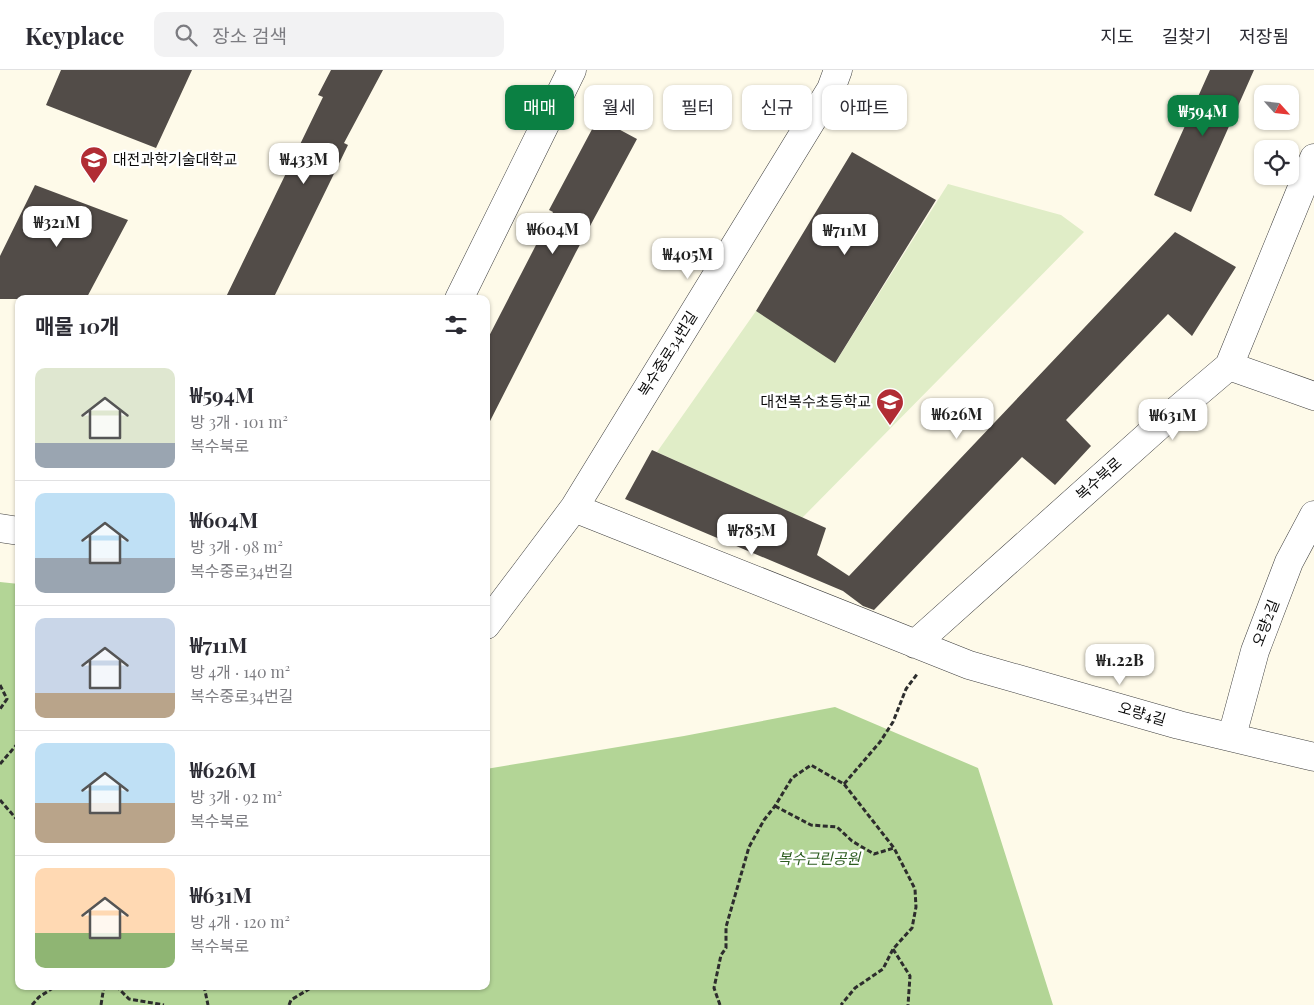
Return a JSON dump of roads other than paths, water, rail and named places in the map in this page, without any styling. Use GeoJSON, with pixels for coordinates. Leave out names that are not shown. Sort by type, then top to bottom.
{"type":"FeatureCollection","features":[{"type":"Feature","properties":{"kind":"street"},"geometry":{"type":"LineString","coordinates":[[461,295],[572,70]]}},
{"type":"Feature","properties":{"kind":"street","name":"복수중로34번길"},"geometry":{"type":"LineString","coordinates":[[490,620],[574,508],[831,89],[838,70]]}},
{"type":"Feature","properties":{"kind":"street","name":"복수북로"},"geometry":{"type":"LineString","coordinates":[[925,647],[1163,422],[1229,366],[1314,158]]}},
{"type":"Feature","properties":{"kind":"street"},"geometry":{"type":"LineString","coordinates":[[1229,366],[1314,396]]}},
{"type":"Feature","properties":{"kind":"street"},"geometry":{"type":"LineString","coordinates":[[574,508],[925,647]]}},
{"type":"Feature","properties":{"kind":"street","name":"오량2길"},"geometry":{"type":"LineString","coordinates":[[1232,736],[1255,651],[1289,562],[1314,515]]}},
{"type":"Feature","properties":{"kind":"street"},"geometry":{"type":"LineString","coordinates":[[0,528],[15,530]]}},
{"type":"Feature","properties":{"kind":"street","name":"오량4길"},"geometry":{"type":"LineString","coordinates":[[925,647],[969,665],[1179,725],[1232,736],[1314,757]]}},
{"type":"Feature","properties":{"kind":"place","name":"대전과학기술대학교"},"geometry":{"type":"Point","coordinates":[94,184]}},
{"type":"Feature","properties":{"kind":"place","name":"대전복수초등학교"},"geometry":{"type":"Point","coordinates":[890,426]}},
{"type":"Feature","properties":{"kind":"park label","name":"복수근린공원"},"geometry":{"type":"Point","coordinates":[819,859]}}]}
